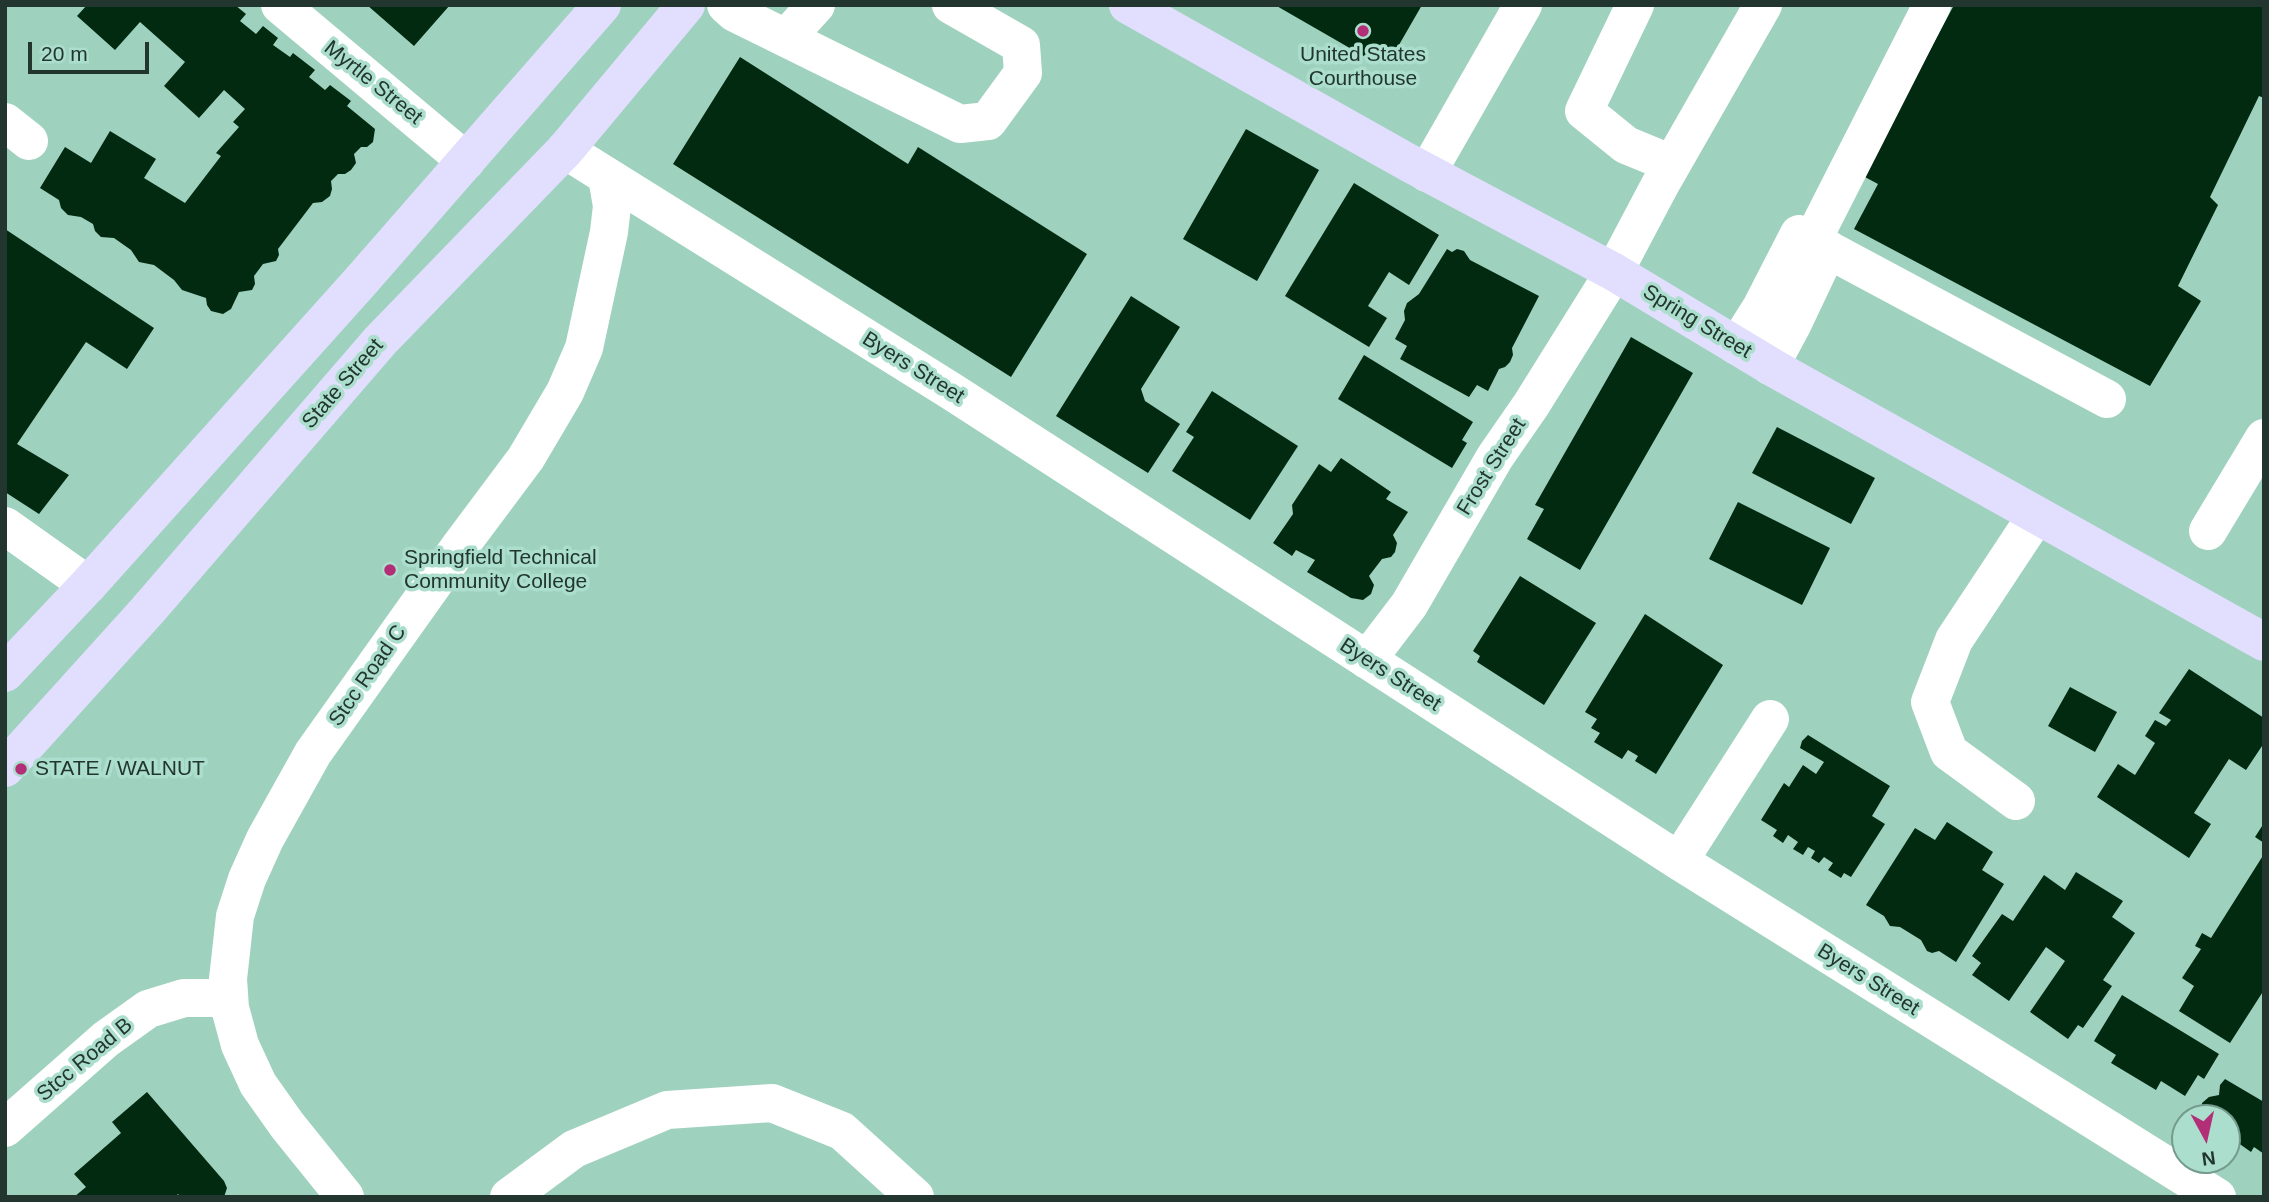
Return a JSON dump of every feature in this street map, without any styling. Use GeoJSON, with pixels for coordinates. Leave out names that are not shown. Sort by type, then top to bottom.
{"type":"FeatureCollection","features":[{"type":"Feature","properties":{"kind":"main road"},"geometry":{"type":"LineString","coordinates":[[5,673],[88,585],[602,5]]}},
{"type":"Feature","properties":{"kind":"main road","name":"State Street"},"geometry":{"type":"LineString","coordinates":[[5,768],[147,611],[380,341],[565,150],[686,5]]}},
{"type":"Feature","properties":{"kind":"main road","name":"Spring Street"},"geometry":{"type":"LineString","coordinates":[[1128,5],[1427,173],[1614,272],[1770,366],[2264,642]]}},
{"type":"Feature","properties":{"kind":"street","name":"Myrtle Street"},"geometry":{"type":"LineString","coordinates":[[280,5],[466,161]]}},
{"type":"Feature","properties":{"kind":"street"},"geometry":{"type":"LineString","coordinates":[[726,5],[735,13],[960,124],[988,121],[1023,73],[1021,45],[951,5]]}},
{"type":"Feature","properties":{"kind":"street"},"geometry":{"type":"LineString","coordinates":[[786,38],[816,5]]}},
{"type":"Feature","properties":{"kind":"street"},"geometry":{"type":"LineString","coordinates":[[1427,173],[1523,5]]}},
{"type":"Feature","properties":{"kind":"street"},"geometry":{"type":"LineString","coordinates":[[1635,5],[1584,111],[1626,145],[1672,164]]}},
{"type":"Feature","properties":{"kind":"street","name":"Frost Street"},"geometry":{"type":"LineString","coordinates":[[1367,660],[1409,605],[1495,457],[1531,405],[1614,272],[1763,5]]}},
{"type":"Feature","properties":{"kind":"street"},"geometry":{"type":"LineString","coordinates":[[1737,346],[1761,308],[1813,241],[1932,5]]}},
{"type":"Feature","properties":{"kind":"street","name":"Byers Street"},"geometry":{"type":"LineString","coordinates":[[565,150],[951,391],[1679,861],[2217,1197]]}},
{"type":"Feature","properties":{"kind":"street","name":"Stcc Road C"},"geometry":{"type":"LineString","coordinates":[[229,998],[228,979],[235,916],[247,879],[286,800],[313,753],[526,458],[554,413],[576,370],[609,232],[612,206],[607,177]]}},
{"type":"Feature","properties":{"kind":"street"},"geometry":{"type":"LineString","coordinates":[[1770,366],[1792,325],[1813,241]]}},
{"type":"Feature","properties":{"kind":"street"},"geometry":{"type":"LineString","coordinates":[[1813,241],[2107,399]]}},
{"type":"Feature","properties":{"kind":"street"},"geometry":{"type":"LineString","coordinates":[[2208,531],[2264,438]]}},
{"type":"Feature","properties":{"kind":"street"},"geometry":{"type":"LineString","coordinates":[[2016,801],[1949,752],[1930,702],[1954,640],[2036,516]]}},
{"type":"Feature","properties":{"kind":"street"},"geometry":{"type":"LineString","coordinates":[[5,526],[88,585]]}},
{"type":"Feature","properties":{"kind":"street"},"geometry":{"type":"LineString","coordinates":[[1679,861],[1770,719]]}},
{"type":"Feature","properties":{"kind":"street","name":"Stcc Road B"},"geometry":{"type":"LineString","coordinates":[[5,1128],[106,1039],[148,1009],[184,998],[229,998]]}},
{"type":"Feature","properties":{"kind":"street"},"geometry":{"type":"LineString","coordinates":[[229,998],[240,1045],[258,1084],[345,1197]]}},
{"type":"Feature","properties":{"kind":"street"},"geometry":{"type":"LineString","coordinates":[[509,1197],[574,1149],[667,1110],[772,1103],[842,1131],[915,1197]]}},
{"type":"Feature","properties":{"kind":"building"},"geometry":{"type":"Polygon","coordinates":[[[87,5],[235,5],[246,14],[240,21],[256,34],[263,26],[278,38],[273,45],[290,57],[293,53],[315,70],[309,77],[325,90],[330,85],[351,101],[347,106],[375,129],[373,142],[367,147],[361,147],[354,154],[356,163],[351,170],[338,174],[331,181],[330,196],[322,202],[313,203],[278,249],[276,261],[263,264],[254,276],[255,284],[252,290],[239,292],[231,309],[223,314],[211,311],[206,298],[182,290],[174,280],[154,265],[139,262],[131,250],[114,238],[101,237],[93,224],[81,217],[68,215],[61,208],[59,200],[40,188],[65,147],[91,163],[110,131],[156,159],[144,178],[185,203],[221,156],[216,153],[239,127],[233,122],[245,109],[224,90],[199,118],[164,86],[185,62],[140,22],[115,50],[77,16],[87,5]]]}},
{"type":"Feature","properties":{"kind":"building"},"geometry":{"type":"Polygon","coordinates":[[[367,5],[450,5],[414,46],[367,5]]]}},
{"type":"Feature","properties":{"kind":"building","name":"United States Courthouse"},"geometry":{"type":"Polygon","coordinates":[[[1275,5],[1422,5],[1392,57],[1374,62],[1275,5]]]}},
{"type":"Feature","properties":{"kind":"building"},"geometry":{"type":"Polygon","coordinates":[[[1954,5],[2264,5],[2264,98],[2259,96],[2210,197],[2218,205],[2178,286],[2201,301],[2150,386],[1854,229],[1878,184],[1863,176],[1954,5]]]}},
{"type":"Feature","properties":{"kind":"building"},"geometry":{"type":"Polygon","coordinates":[[[740,57],[908,164],[918,147],[1087,254],[1011,377],[673,164],[740,57]]]}},
{"type":"Feature","properties":{"kind":"building"},"geometry":{"type":"Polygon","coordinates":[[[1246,129],[1319,170],[1257,281],[1183,239],[1246,129]]]}},
{"type":"Feature","properties":{"kind":"building"},"geometry":{"type":"Polygon","coordinates":[[[1354,183],[1439,235],[1409,285],[1389,272],[1368,306],[1387,318],[1369,347],[1285,296],[1354,183]]]}},
{"type":"Feature","properties":{"kind":"building"},"geometry":{"type":"Polygon","coordinates":[[[5,229],[154,328],[127,369],[86,342],[17,444],[69,475],[39,514],[5,492],[5,229]]]}},
{"type":"Feature","properties":{"kind":"building"},"geometry":{"type":"Polygon","coordinates":[[[1447,249],[1452,252],[1457,249],[1464,251],[1470,260],[1539,296],[1512,348],[1510,362],[1499,369],[1488,391],[1477,385],[1469,397],[1400,359],[1407,346],[1395,339],[1405,320],[1407,303],[1419,294],[1447,249]]]}},
{"type":"Feature","properties":{"kind":"building"},"geometry":{"type":"Polygon","coordinates":[[[1131,296],[1180,327],[1141,389],[1145,401],[1180,424],[1148,473],[1056,416],[1131,296]]]}},
{"type":"Feature","properties":{"kind":"building"},"geometry":{"type":"Polygon","coordinates":[[[1631,337],[1693,373],[1580,570],[1527,539],[1544,509],[1535,505],[1631,337]]]}},
{"type":"Feature","properties":{"kind":"building"},"geometry":{"type":"Polygon","coordinates":[[[1364,355],[1473,422],[1462,440],[1467,443],[1452,468],[1338,399],[1364,355]]]}},
{"type":"Feature","properties":{"kind":"building"},"geometry":{"type":"Polygon","coordinates":[[[1212,391],[1298,446],[1250,520],[1172,471],[1194,437],[1186,432],[1212,391]]]}},
{"type":"Feature","properties":{"kind":"building"},"geometry":{"type":"Polygon","coordinates":[[[1777,427],[1875,478],[1851,524],[1752,473],[1777,427]]]}},
{"type":"Feature","properties":{"kind":"building"},"geometry":{"type":"Polygon","coordinates":[[[1341,458],[1391,492],[1386,499],[1408,512],[1393,535],[1397,543],[1395,552],[1391,557],[1382,559],[1369,576],[1374,585],[1371,594],[1363,600],[1351,598],[1307,572],[1315,560],[1296,550],[1292,556],[1273,543],[1293,514],[1292,505],[1319,464],[1331,472],[1341,458]]]}},
{"type":"Feature","properties":{"kind":"building"},"geometry":{"type":"Polygon","coordinates":[[[1738,502],[1830,548],[1802,605],[1709,559],[1738,502]]]}},
{"type":"Feature","properties":{"kind":"building"},"geometry":{"type":"Polygon","coordinates":[[[1520,576],[1596,623],[1544,705],[1477,662],[1480,656],[1473,651],[1520,576]]]}},
{"type":"Feature","properties":{"kind":"building"},"geometry":{"type":"Polygon","coordinates":[[[1645,614],[1723,665],[1656,774],[1635,761],[1638,756],[1628,750],[1622,759],[1594,742],[1600,733],[1591,728],[1597,719],[1585,712],[1645,614]]]}},
{"type":"Feature","properties":{"kind":"building"},"geometry":{"type":"Polygon","coordinates":[[[2189,669],[2264,718],[2264,743],[2246,770],[2229,759],[2194,813],[2211,824],[2189,858],[2097,797],[2118,764],[2135,775],[2155,743],[2145,736],[2155,720],[2166,726],[2171,720],[2159,713],[2189,669]]]}},
{"type":"Feature","properties":{"kind":"building"},"geometry":{"type":"Polygon","coordinates":[[[2070,687],[2117,712],[2095,752],[2048,726],[2070,687]]]}},
{"type":"Feature","properties":{"kind":"building"},"geometry":{"type":"Polygon","coordinates":[[[1808,735],[1890,786],[1872,816],[1885,824],[1851,877],[1844,873],[1841,878],[1828,870],[1833,863],[1824,857],[1819,863],[1811,858],[1815,851],[1808,847],[1803,855],[1793,849],[1798,842],[1788,835],[1783,843],[1773,836],[1777,830],[1761,820],[1784,783],[1789,787],[1803,765],[1816,774],[1824,762],[1800,748],[1808,735]]]}},
{"type":"Feature","properties":{"kind":"building"},"geometry":{"type":"Polygon","coordinates":[[[1947,822],[1993,852],[1982,870],[2004,884],[1956,962],[1939,951],[1927,951],[1921,940],[1900,927],[1890,926],[1884,916],[1866,905],[1915,828],[1935,840],[1947,822]]]}},
{"type":"Feature","properties":{"kind":"building"},"geometry":{"type":"Polygon","coordinates":[[[2264,823],[2264,843],[2255,837],[2264,823]]]}},
{"type":"Feature","properties":{"kind":"building"},"geometry":{"type":"Polygon","coordinates":[[[2264,854],[2264,990],[2230,1043],[2179,1011],[2194,986],[2182,978],[2201,949],[2195,946],[2202,933],[2211,938],[2264,854]]]}},
{"type":"Feature","properties":{"kind":"building"},"geometry":{"type":"Polygon","coordinates":[[[2076,872],[2123,901],[2112,917],[2135,933],[2103,980],[2112,986],[2083,1028],[2078,1025],[2068,1039],[2030,1012],[2065,961],[2046,947],[2009,1001],[1972,975],[1981,963],[1972,956],[2002,914],[2013,921],[2044,875],[2065,890],[2076,872]]]}},
{"type":"Feature","properties":{"kind":"building"},"geometry":{"type":"Polygon","coordinates":[[[2122,995],[2219,1054],[2204,1079],[2198,1075],[2185,1096],[2161,1081],[2156,1090],[2111,1063],[2116,1055],[2094,1041],[2122,995]]]}},
{"type":"Feature","properties":{"kind":"building"},"geometry":{"type":"Polygon","coordinates":[[[2225,1079],[2264,1102],[2264,1154],[2254,1147],[2251,1152],[2241,1145],[2241,1104],[2202,1104],[2209,1097],[2219,1095],[2220,1085],[2225,1079]]]}},
{"type":"Feature","properties":{"kind":"building"},"geometry":{"type":"Polygon","coordinates":[[[147,1092],[224,1181],[227,1188],[224,1197],[180,1197],[178,1194],[175,1197],[74,1197],[86,1187],[74,1174],[121,1133],[112,1122],[147,1092]]]}},
{"type":"Feature","properties":{"kind":"place","name":"United States Courthouse"},"geometry":{"type":"Point","coordinates":[1363,31]}},
{"type":"Feature","properties":{"kind":"place","name":"Springfield Technical Community College"},"geometry":{"type":"Point","coordinates":[390,570]}},
{"type":"Feature","properties":{"kind":"place","name":"STATE / WALNUT"},"geometry":{"type":"Point","coordinates":[21,769]}}]}
